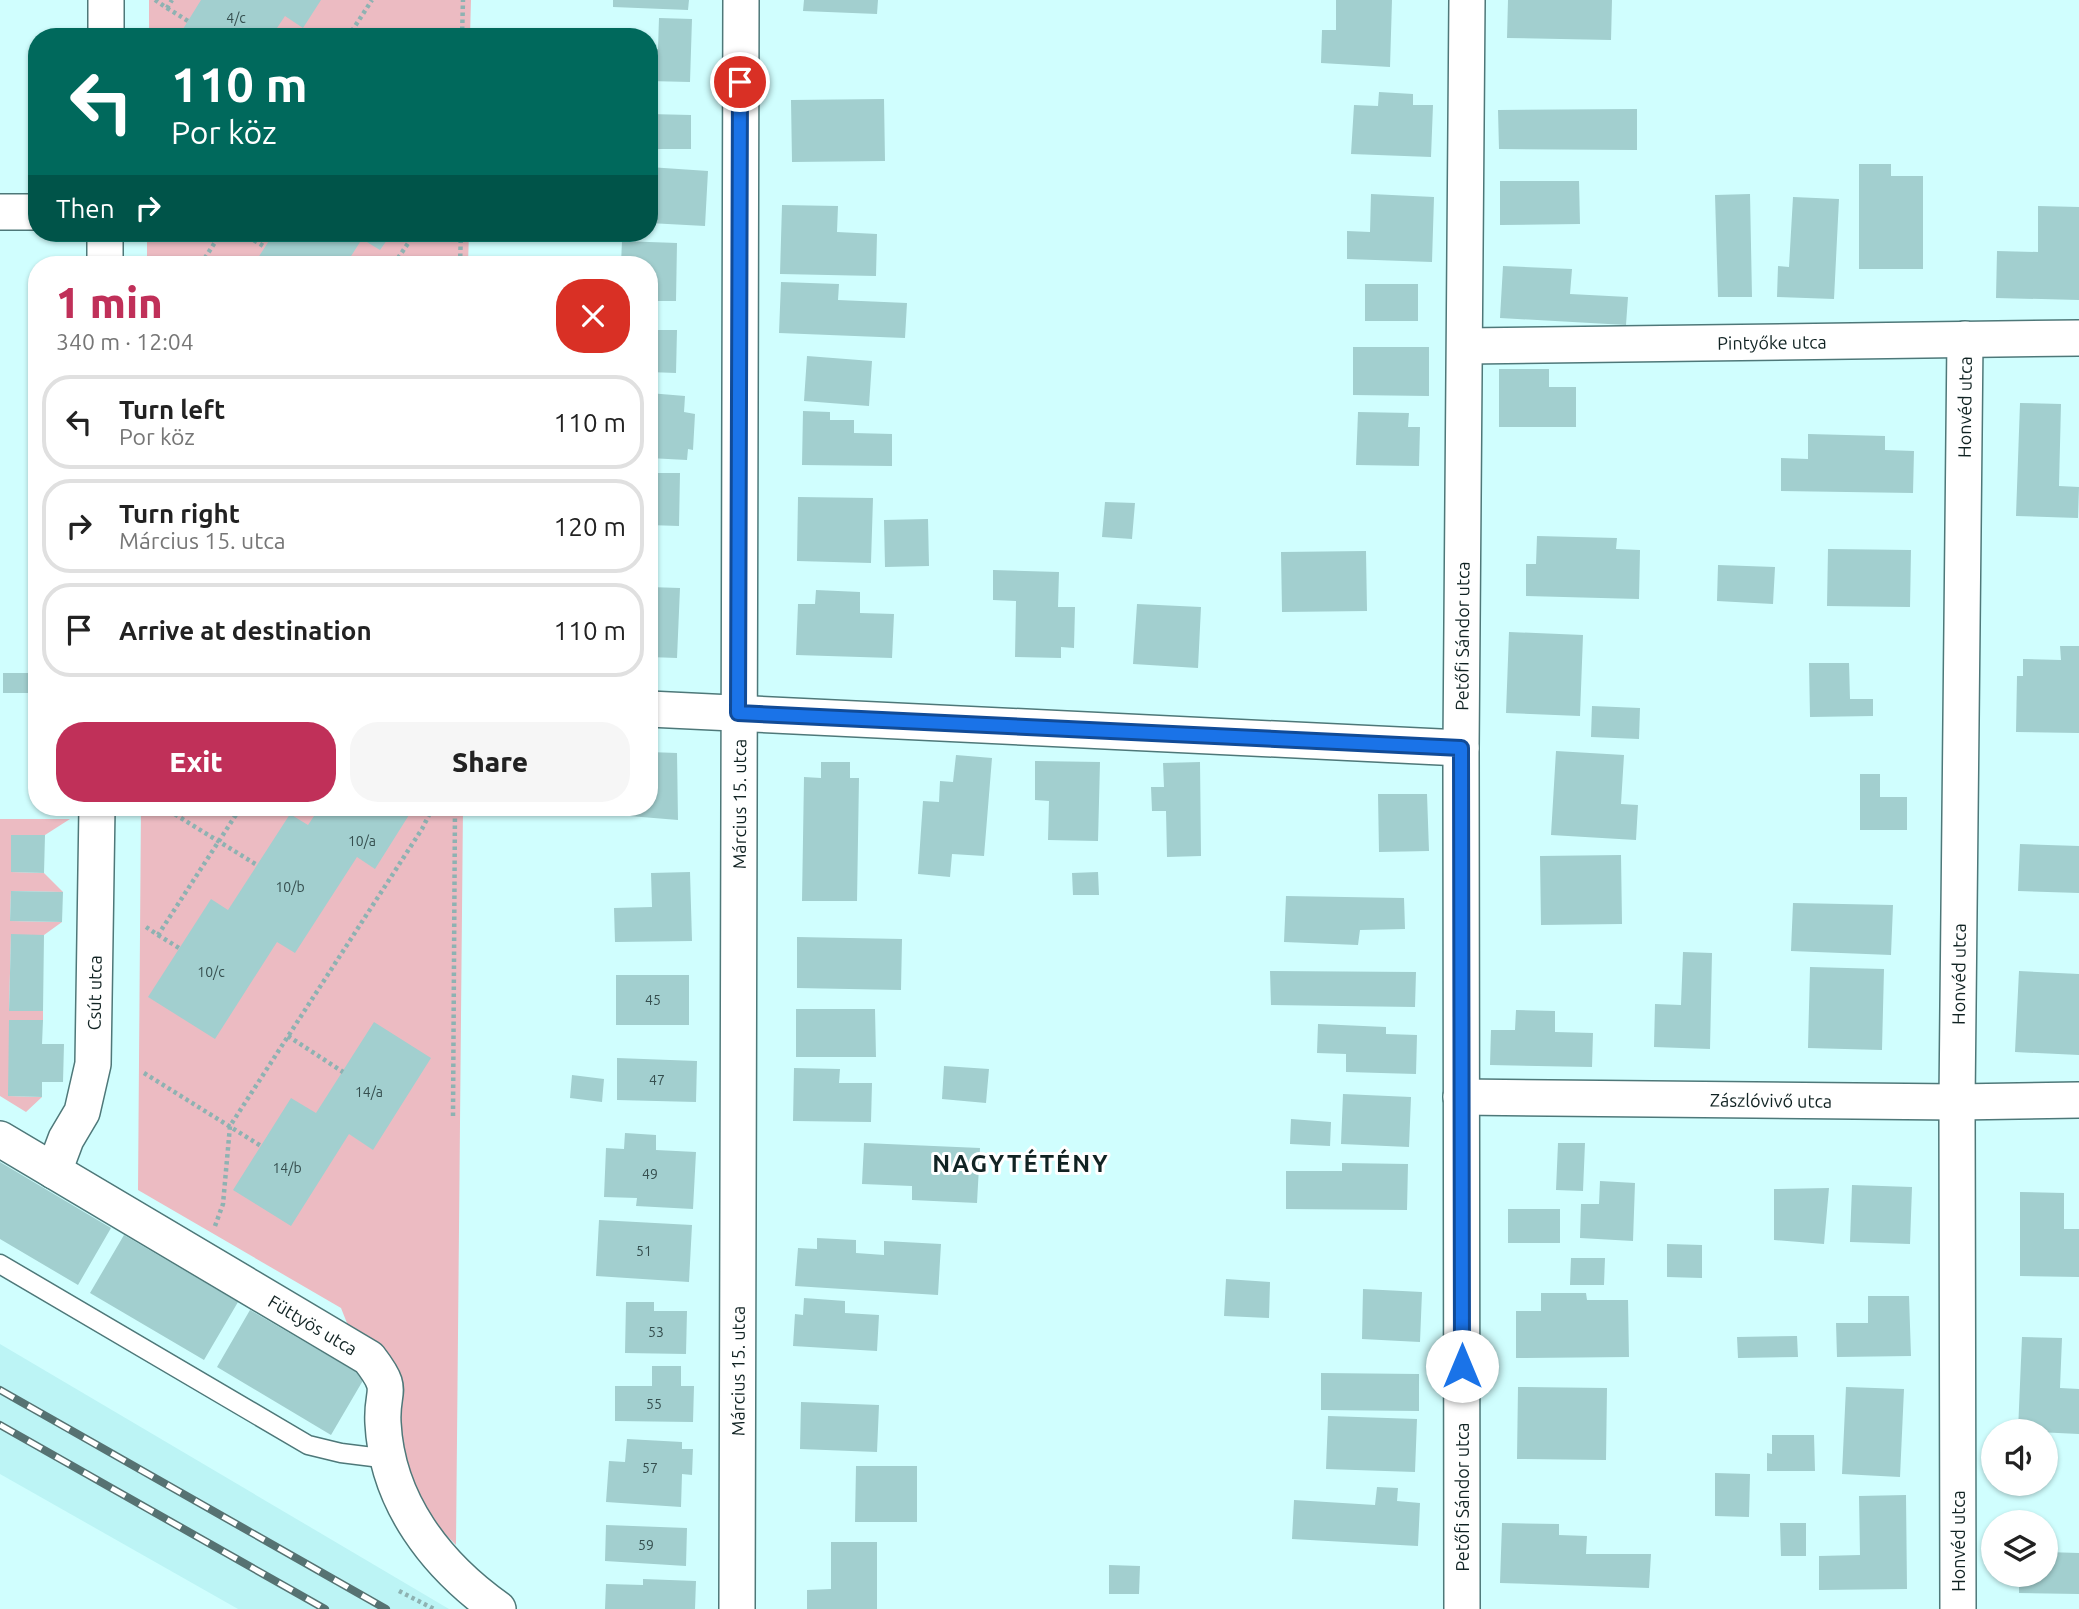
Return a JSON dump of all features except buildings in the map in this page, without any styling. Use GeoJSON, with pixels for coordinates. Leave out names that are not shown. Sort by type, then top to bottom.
{"type":"FeatureCollection","features":[{"type":"Feature","properties":{"kind":"street"},"geometry":{"type":"LineString","coordinates":[[106,0],[106,28]]}},
{"type":"Feature","properties":{"kind":"street","name":"Március 15. utca"},"geometry":{"type":"LineString","coordinates":[[737,1609],[741,0]]}},
{"type":"Feature","properties":{"kind":"street","name":"Petőfi Sándor utca"},"geometry":{"type":"LineString","coordinates":[[1462,1609],[1461,748],[1467,0]]}},
{"type":"Feature","properties":{"kind":"street"},"geometry":{"type":"LineString","coordinates":[[0,212],[28,212]]}},
{"type":"Feature","properties":{"kind":"street","name":"Pintyőke utca"},"geometry":{"type":"LineString","coordinates":[[1466,346],[2079,338]]}},
{"type":"Feature","properties":{"kind":"street","name":"Honvéd utca"},"geometry":{"type":"LineString","coordinates":[[1958,1609],[1957,1102],[1965,339]]}},
{"type":"Feature","properties":{"kind":"street"},"geometry":{"type":"LineString","coordinates":[[658,709],[1461,748]]}},
{"type":"Feature","properties":{"kind":"street","name":"Csút utca"},"geometry":{"type":"LineString","coordinates":[[54,1171],[66,1139],[82,1112],[93,1064],[97,816]]}},
{"type":"Feature","properties":{"kind":"street","name":"Zászlóvivő utca"},"geometry":{"type":"LineString","coordinates":[[1461,1097],[1957,1102],[2079,1100]]}},
{"type":"Feature","properties":{"kind":"street","name":"Füttyös utca"},"geometry":{"type":"LineString","coordinates":[[0,1139],[369,1358],[381,1373],[388,1390],[383,1421],[390,1459],[404,1507],[431,1549],[465,1586],[498,1609]]}},
{"type":"Feature","properties":{"kind":"lane"},"geometry":{"type":"LineString","coordinates":[[0,1264],[308,1445],[341,1453],[390,1459]]}},
{"type":"Feature","properties":{"kind":"path"},"geometry":{"type":"LineString","coordinates":[[155,0],[188,21]]}},
{"type":"Feature","properties":{"kind":"path"},"geometry":{"type":"LineString","coordinates":[[167,8],[172,0]]}},
{"type":"Feature","properties":{"kind":"path"},"geometry":{"type":"LineString","coordinates":[[354,28],[372,0]]}},
{"type":"Feature","properties":{"kind":"path"},"geometry":{"type":"LineString","coordinates":[[462,28],[463,0]]}},
{"type":"Feature","properties":{"kind":"path"},"geometry":{"type":"LineString","coordinates":[[257,242],[265,247]]}},
{"type":"Feature","properties":{"kind":"path"},"geometry":{"type":"LineString","coordinates":[[177,816],[257,865]]}},
{"type":"Feature","properties":{"kind":"path"},"geometry":{"type":"LineString","coordinates":[[158,935],[235,816]]}},
{"type":"Feature","properties":{"kind":"path"},"geometry":{"type":"LineString","coordinates":[[203,1259],[223,1204],[230,1126],[428,816]]}},
{"type":"Feature","properties":{"kind":"path"},"geometry":{"type":"LineString","coordinates":[[453,1116],[455,816]]}},
{"type":"Feature","properties":{"kind":"path"},"geometry":{"type":"LineString","coordinates":[[146,927],[179,948]]}},
{"type":"Feature","properties":{"kind":"path"},"geometry":{"type":"LineString","coordinates":[[288,1036],[343,1072]]}},
{"type":"Feature","properties":{"kind":"path"},"geometry":{"type":"LineString","coordinates":[[144,1073],[261,1146]]}},
{"type":"Feature","properties":{"kind":"path"},"geometry":{"type":"LineString","coordinates":[[399,1591],[434,1609]]}},
{"type":"Feature","properties":{"kind":"shaded area"},"geometry":{"type":"Polygon","coordinates":[[[149,0],[471,0],[470,28],[149,28],[149,0]]]}},
{"type":"Feature","properties":{"kind":"shaded area"},"geometry":{"type":"Polygon","coordinates":[[[147,242],[469,242],[468,256],[147,256],[147,242]]]}},
{"type":"Feature","properties":{"kind":"shaded area"},"geometry":{"type":"Polygon","coordinates":[[[141,816],[463,816],[456,1545],[422,1511],[341,1308],[138,1190],[141,816]]]}},
{"type":"Feature","properties":{"kind":"shaded area"},"geometry":{"type":"Polygon","coordinates":[[[0,819],[70,819],[45,835],[11,835],[11,872],[44,873],[63,892],[11,891],[10,921],[62,922],[44,935],[11,935],[9,1010],[43,1011],[43,1020],[8,1096],[42,1097],[26,1112],[0,1096],[0,819]]]}},
{"type":"Feature","properties":{"kind":"shaded area"},"geometry":{"type":"Polygon","coordinates":[[[0,1344],[449,1609],[238,1609],[0,1474],[0,1344]]]}},
{"type":"Feature","properties":{"kind":"railway"},"geometry":{"type":"LineString","coordinates":[[0,1390],[386,1609]]}},
{"type":"Feature","properties":{"kind":"railway"},"geometry":{"type":"LineString","coordinates":[[0,1425],[325,1609]]}},
{"type":"Feature","properties":{"kind":"district","name":"NAGYTÉTÉNY"},"geometry":{"type":"Point","coordinates":[1021,1163]}},
{"type":"Feature","properties":{"kind":"route"},"geometry":{"type":"LineString","coordinates":[[740,82],[738,713],[1461,748],[1462,1366]]}}]}
